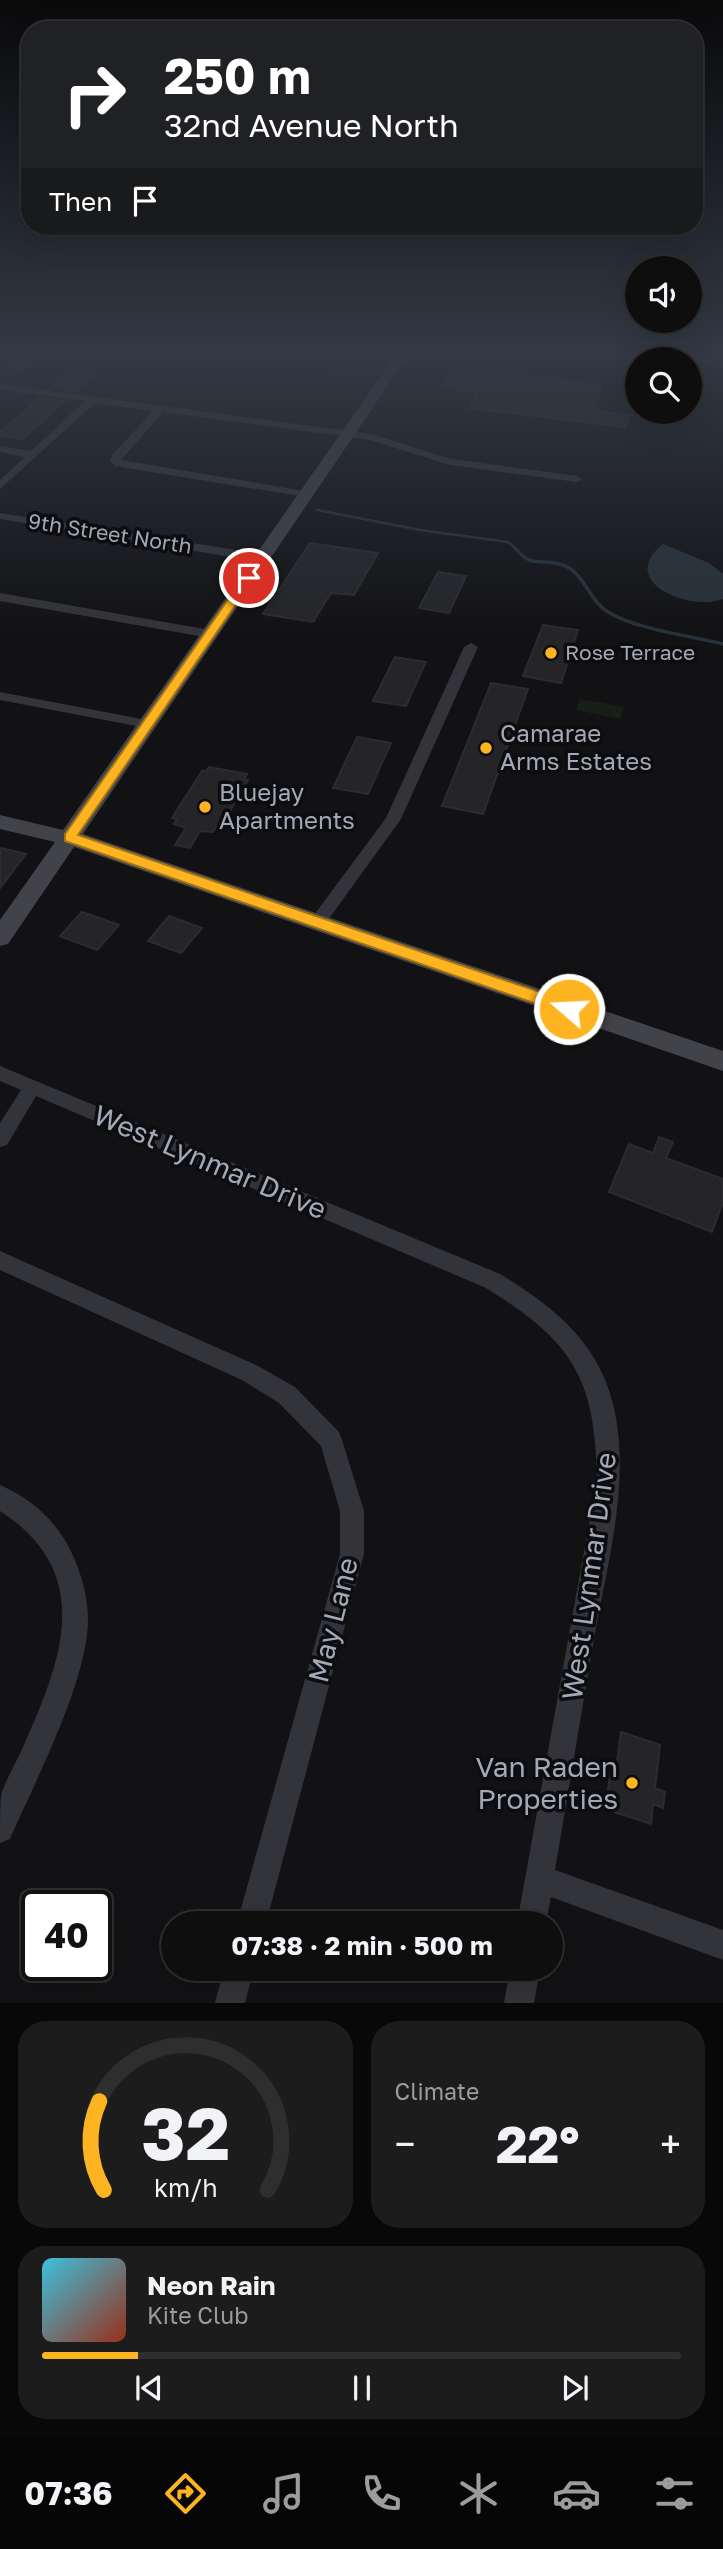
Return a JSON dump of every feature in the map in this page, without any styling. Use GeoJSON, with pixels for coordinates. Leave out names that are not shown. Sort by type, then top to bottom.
{"type":"FeatureCollection","features":[{"type":"Feature","properties":{"kind":"street"},"geometry":{"type":"LineString","coordinates":[[0,486],[41,446]]}},
{"type":"Feature","properties":{"kind":"street"},"geometry":{"type":"LineString","coordinates":[[125,446],[115,460],[119,464],[306,494]]}},
{"type":"Feature","properties":{"kind":"street"},"geometry":{"type":"LineString","coordinates":[[0,938],[339,446]]}},
{"type":"Feature","properties":{"kind":"street"},"geometry":{"type":"LineString","coordinates":[[405,446],[450,462],[577,479]]}},
{"type":"Feature","properties":{"kind":"street"},"geometry":{"type":"LineString","coordinates":[[0,449],[33,454]]}},
{"type":"Feature","properties":{"kind":"street","name":"9th Street North"},"geometry":{"type":"LineString","coordinates":[[0,516],[262,558]]}},
{"type":"Feature","properties":{"kind":"street"},"geometry":{"type":"LineString","coordinates":[[0,597],[210,634]]}},
{"type":"Feature","properties":{"kind":"street"},"geometry":{"type":"LineString","coordinates":[[317,923],[393,819],[471,647]]}},
{"type":"Feature","properties":{"kind":"street"},"geometry":{"type":"LineString","coordinates":[[0,695],[148,724]]}},
{"type":"Feature","properties":{"kind":"street"},"geometry":{"type":"LineString","coordinates":[[0,822],[70,837],[723,1061]]}},
{"type":"Feature","properties":{"kind":"street","name":"West Lynmar Drive"},"geometry":{"type":"LineString","coordinates":[[0,1073],[493,1281],[531,1303],[559,1326],[583,1357],[600,1398],[609,1437],[609,1479],[535,1911]]}},
{"type":"Feature","properties":{"kind":"street"},"geometry":{"type":"LineString","coordinates":[[0,1139],[32,1087]]}},
{"type":"Feature","properties":{"kind":"street","name":"May Lane"},"geometry":{"type":"LineString","coordinates":[[0,1260],[250,1373],[287,1395],[331,1440],[352,1511],[352,1554],[255,1911]]}},
{"type":"Feature","properties":{"kind":"street"},"geometry":{"type":"LineString","coordinates":[[0,1497],[23,1512],[52,1538],[70,1581],[76,1626],[62,1680],[0,1829]]}},
{"type":"Feature","properties":{"kind":"street"},"geometry":{"type":"LineString","coordinates":[[540,1878],[723,1945]]}},
{"type":"Feature","properties":{"kind":"street"},"geometry":{"type":"LineString","coordinates":[[230,2003],[236,1981]]}},
{"type":"Feature","properties":{"kind":"street"},"geometry":{"type":"LineString","coordinates":[[519,2003],[523,1981]]}},
{"type":"Feature","properties":{"kind":"shaded area"},"geometry":{"type":"Polygon","coordinates":[[[663,544],[709,563],[723,574],[723,599],[693,601],[663,591],[652,582],[648,570],[650,558],[663,544]]]}},
{"type":"Feature","properties":{"kind":"shaded area"},"geometry":{"type":"Polygon","coordinates":[[[580,699],[624,707],[620,719],[576,710],[580,699]]]}},
{"type":"Feature","properties":{"kind":"building"},"geometry":{"type":"Polygon","coordinates":[[[310,543],[378,553],[354,595],[331,593],[313,622],[263,614],[310,543]]]}},
{"type":"Feature","properties":{"kind":"building"},"geometry":{"type":"Polygon","coordinates":[[[438,572],[466,576],[449,613],[419,608],[438,572]]]}},
{"type":"Feature","properties":{"kind":"building","name":"Rose Terrace"},"geometry":{"type":"Polygon","coordinates":[[[543,625],[578,630],[561,683],[523,676],[543,625]]]}},
{"type":"Feature","properties":{"kind":"building"},"geometry":{"type":"Polygon","coordinates":[[[395,657],[426,662],[406,706],[373,701],[395,657]]]}},
{"type":"Feature","properties":{"kind":"building","name":"Camarae Arms Estates"},"geometry":{"type":"Polygon","coordinates":[[[491,683],[528,689],[483,814],[442,806],[491,683]]]}},
{"type":"Feature","properties":{"kind":"building"},"geometry":{"type":"Polygon","coordinates":[[[357,737],[391,743],[368,794],[333,788],[357,737]]]}},
{"type":"Feature","properties":{"kind":"building","name":"Bluejay Apartments"},"geometry":{"type":"Polygon","coordinates":[[[209,767],[247,774],[244,779],[248,780],[220,828],[216,827],[213,832],[200,831],[190,848],[175,845],[186,828],[174,824],[177,819],[172,818],[202,771],[209,767]]]}},
{"type":"Feature","properties":{"kind":"building"},"geometry":{"type":"Polygon","coordinates":[[[0,848],[26,854],[0,888],[0,848]]]}},
{"type":"Feature","properties":{"kind":"building"},"geometry":{"type":"Polygon","coordinates":[[[82,912],[119,925],[97,950],[60,936],[82,912]]]}},
{"type":"Feature","properties":{"kind":"building"},"geometry":{"type":"Polygon","coordinates":[[[169,916],[202,928],[181,953],[148,941],[169,916]]]}},
{"type":"Feature","properties":{"kind":"building"},"geometry":{"type":"Polygon","coordinates":[[[659,1137],[673,1142],[666,1158],[723,1179],[723,1202],[712,1232],[609,1192],[629,1144],[653,1153],[659,1137]]]}},
{"type":"Feature","properties":{"kind":"building","name":"Van Raden Properties"},"geometry":{"type":"Polygon","coordinates":[[[621,1732],[660,1745],[655,1788],[665,1792],[663,1808],[653,1804],[651,1824],[605,1809],[610,1776],[615,1777],[621,1732]]]}},
{"type":"Feature","properties":{"kind":"waterway"},"geometry":{"type":"LineString","coordinates":[[317,510],[420,530],[508,542],[518,550]]}},
{"type":"Feature","properties":{"kind":"waterway"},"geometry":{"type":"LineString","coordinates":[[515,548],[532,561],[555,563],[570,569],[582,580],[596,601],[619,618],[723,644]]}},
{"type":"Feature","properties":{"kind":"place","name":"Rose Terrace"},"geometry":{"type":"Point","coordinates":[551,653]}},
{"type":"Feature","properties":{"kind":"place","name":"Camarae Arms Estates"},"geometry":{"type":"Point","coordinates":[486,748]}},
{"type":"Feature","properties":{"kind":"place","name":"Bluejay Apartments"},"geometry":{"type":"Point","coordinates":[205,807]}},
{"type":"Feature","properties":{"kind":"place","name":"Van Raden Properties"},"geometry":{"type":"Point","coordinates":[632,1783]}},
{"type":"Feature","properties":{"kind":"route"},"geometry":{"type":"LineString","coordinates":[[249,578],[70,837],[569,1009]]}}]}
